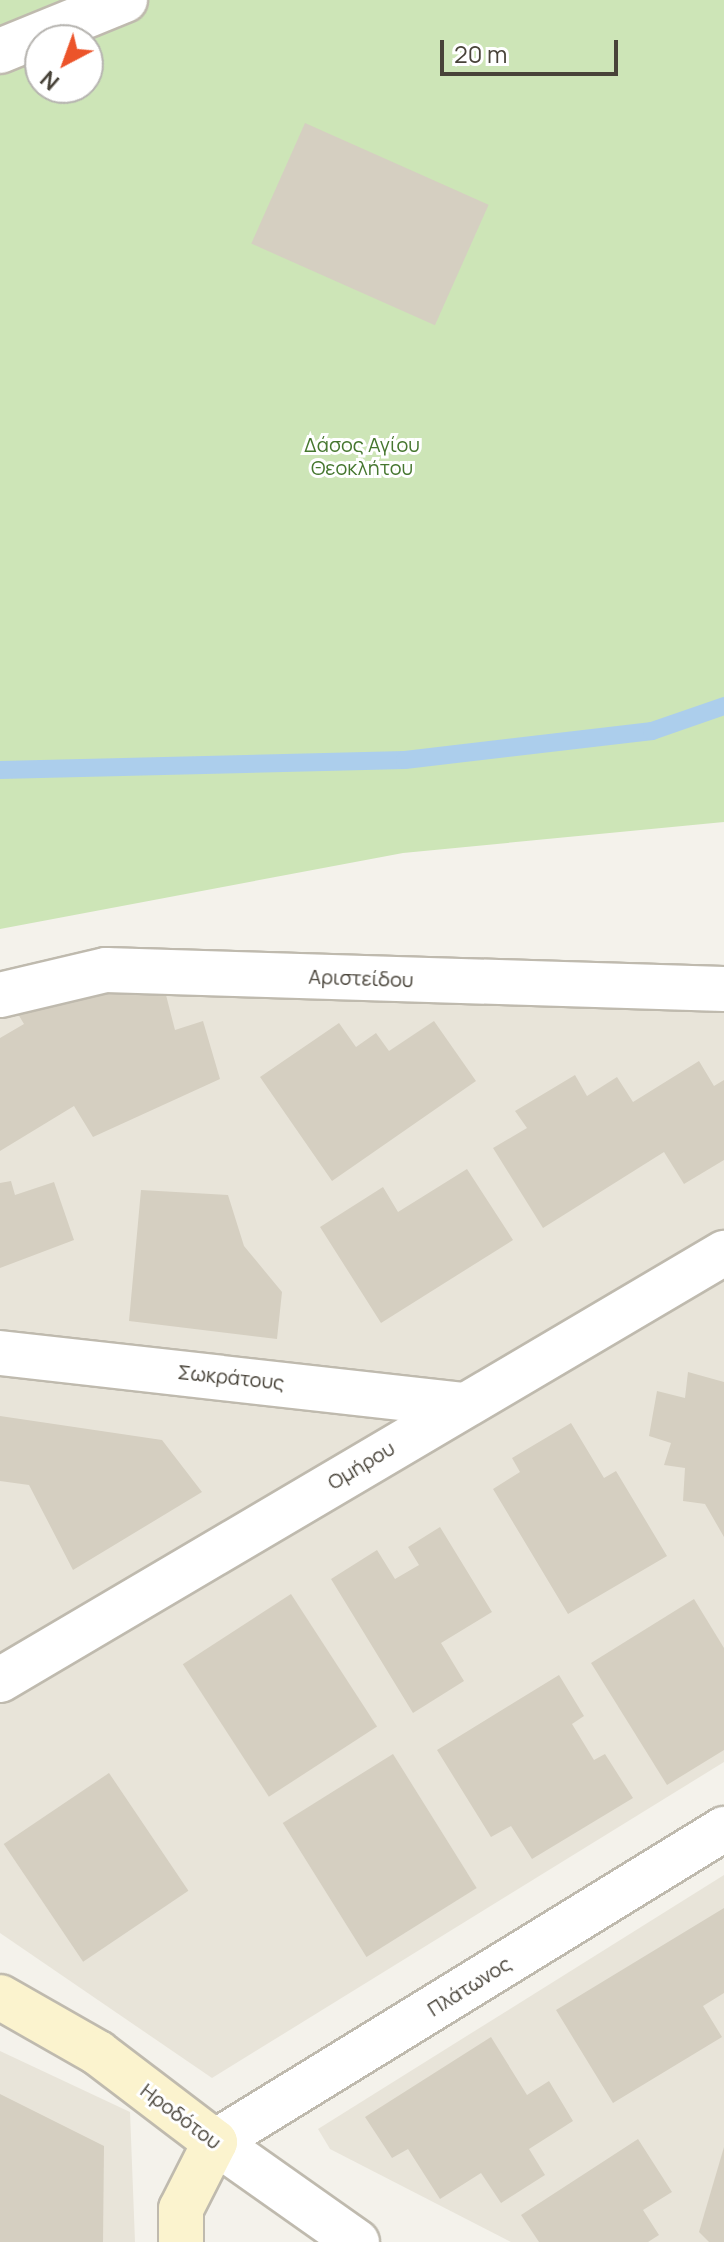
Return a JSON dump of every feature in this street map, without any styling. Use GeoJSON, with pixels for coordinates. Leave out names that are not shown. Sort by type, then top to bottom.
{"type":"FeatureCollection","features":[{"type":"Feature","properties":{"kind":"street"},"geometry":{"type":"LineString","coordinates":[[0,51],[125,0]]}},
{"type":"Feature","properties":{"kind":"street","name":"Αριστείδου"},"geometry":{"type":"LineString","coordinates":[[0,995],[106,970],[724,989]]}},
{"type":"Feature","properties":{"kind":"street","name":"Ομήρου"},"geometry":{"type":"LineString","coordinates":[[0,1680],[724,1253]]}},
{"type":"Feature","properties":{"kind":"street","name":"Σωκράτους"},"geometry":{"type":"LineString","coordinates":[[0,1353],[462,1405]]}},
{"type":"Feature","properties":{"kind":"street","name":"Πλάτωνος"},"geometry":{"type":"LineString","coordinates":[[215,2142],[724,1829]]}},
{"type":"Feature","properties":{"kind":"street","name":"Ηροδότου"},"geometry":{"type":"LineString","coordinates":[[0,1997],[98,2053],[215,2142],[357,2242]]}},
{"type":"Feature","properties":{"kind":"street"},"geometry":{"type":"LineString","coordinates":[[181,2242],[181,2209],[215,2142]]}},
{"type":"Feature","properties":{"kind":"shaded area"},"geometry":{"type":"Polygon","coordinates":[[[62,989],[724,1009],[724,1762],[212,2078],[0,1933],[0,1017],[62,989]]]}},
{"type":"Feature","properties":{"kind":"shaded area"},"geometry":{"type":"Polygon","coordinates":[[[724,1875],[724,2242],[511,2242],[330,2149],[318,2129],[724,1875]]]}},
{"type":"Feature","properties":{"kind":"shaded area"},"geometry":{"type":"Polygon","coordinates":[[[0,2051],[130,2112],[135,2242],[0,2242],[0,2051]]]}},
{"type":"Feature","properties":{"kind":"green space","name":"Δάσος Αγίου Θεοκλήτου"},"geometry":{"type":"Polygon","coordinates":[[[0,0],[724,0],[724,822],[403,853],[0,929],[0,0]]]}},
{"type":"Feature","properties":{"kind":"building"},"geometry":{"type":"Polygon","coordinates":[[[305,123],[489,205],[435,325],[251,244],[305,123]]]}},
{"type":"Feature","properties":{"kind":"building"},"geometry":{"type":"Polygon","coordinates":[[[86,988],[166,995],[175,1030],[203,1021],[220,1079],[93,1137],[74,1106],[0,1151],[0,1038],[24,1024],[15,1009],[86,988]]]}},
{"type":"Feature","properties":{"kind":"building"},"geometry":{"type":"Polygon","coordinates":[[[434,1021],[476,1081],[332,1181],[260,1077],[339,1023],[356,1047],[376,1033],[389,1051],[434,1021]]]}},
{"type":"Feature","properties":{"kind":"building"},"geometry":{"type":"Polygon","coordinates":[[[699,1061],[714,1086],[724,1080],[724,1160],[684,1184],[664,1152],[543,1228],[493,1148],[527,1128],[515,1111],[575,1075],[587,1096],[617,1077],[633,1102],[699,1061]]]}},
{"type":"Feature","properties":{"kind":"building"},"geometry":{"type":"Polygon","coordinates":[[[467,1169],[513,1240],[381,1323],[320,1227],[383,1187],[398,1212],[467,1169]]]}},
{"type":"Feature","properties":{"kind":"building"},"geometry":{"type":"Polygon","coordinates":[[[11,1181],[15,1195],[54,1182],[74,1240],[0,1268],[0,1183],[11,1181]]]}},
{"type":"Feature","properties":{"kind":"building"},"geometry":{"type":"Polygon","coordinates":[[[141,1190],[228,1195],[244,1246],[282,1292],[277,1339],[129,1321],[141,1190]]]}},
{"type":"Feature","properties":{"kind":"building"},"geometry":{"type":"Polygon","coordinates":[[[688,1372],[724,1382],[724,1537],[705,1504],[683,1501],[685,1468],[664,1465],[671,1443],[649,1436],[657,1391],[685,1398],[688,1372]]]}},
{"type":"Feature","properties":{"kind":"building"},"geometry":{"type":"Polygon","coordinates":[[[0,1416],[162,1440],[202,1492],[73,1570],[29,1485],[0,1481],[0,1416]]]}},
{"type":"Feature","properties":{"kind":"building"},"geometry":{"type":"Polygon","coordinates":[[[571,1423],[604,1478],[616,1471],[667,1556],[568,1614],[493,1489],[520,1472],[512,1458],[571,1423]]]}},
{"type":"Feature","properties":{"kind":"building"},"geometry":{"type":"Polygon","coordinates":[[[440,1527],[492,1612],[441,1643],[464,1681],[413,1713],[331,1579],[377,1550],[395,1579],[419,1565],[408,1547],[440,1527]]]}},
{"type":"Feature","properties":{"kind":"building"},"geometry":{"type":"Polygon","coordinates":[[[291,1594],[377,1727],[269,1797],[183,1664],[291,1594]]]}},
{"type":"Feature","properties":{"kind":"building"},"geometry":{"type":"Polygon","coordinates":[[[694,1599],[724,1648],[724,1750],[667,1785],[591,1663],[694,1599]]]}},
{"type":"Feature","properties":{"kind":"building"},"geometry":{"type":"Polygon","coordinates":[[[559,1675],[584,1716],[572,1724],[594,1760],[605,1754],[633,1798],[532,1859],[511,1826],[491,1837],[437,1750],[559,1675]]]}},
{"type":"Feature","properties":{"kind":"building"},"geometry":{"type":"Polygon","coordinates":[[[393,1754],[477,1888],[366,1957],[283,1823],[393,1754]]]}},
{"type":"Feature","properties":{"kind":"building"},"geometry":{"type":"Polygon","coordinates":[[[109,1773],[188,1891],[83,1962],[4,1844],[109,1773]]]}},
{"type":"Feature","properties":{"kind":"building"},"geometry":{"type":"Polygon","coordinates":[[[724,1908],[724,1993],[703,2006],[722,2037],[613,2103],[556,2010],[724,1908]]]}},
{"type":"Feature","properties":{"kind":"building"},"geometry":{"type":"Polygon","coordinates":[[[491,2037],[527,2095],[549,2081],[573,2121],[529,2149],[545,2175],[501,2203],[481,2173],[440,2199],[408,2149],[392,2158],[365,2117],[491,2037]]]}},
{"type":"Feature","properties":{"kind":"building"},"geometry":{"type":"Polygon","coordinates":[[[0,2094],[104,2146],[103,2242],[0,2242],[0,2094]]]}},
{"type":"Feature","properties":{"kind":"building"},"geometry":{"type":"Polygon","coordinates":[[[638,2139],[672,2192],[643,2210],[659,2235],[648,2242],[539,2242],[521,2215],[638,2139]]]}},
{"type":"Feature","properties":{"kind":"building"},"geometry":{"type":"Polygon","coordinates":[[[724,2147],[724,2242],[709,2242],[699,2232],[724,2147]]]}},
{"type":"Feature","properties":{"kind":"waterway"},"geometry":{"type":"LineString","coordinates":[[0,770],[405,760],[652,731],[724,706]]}}]}
